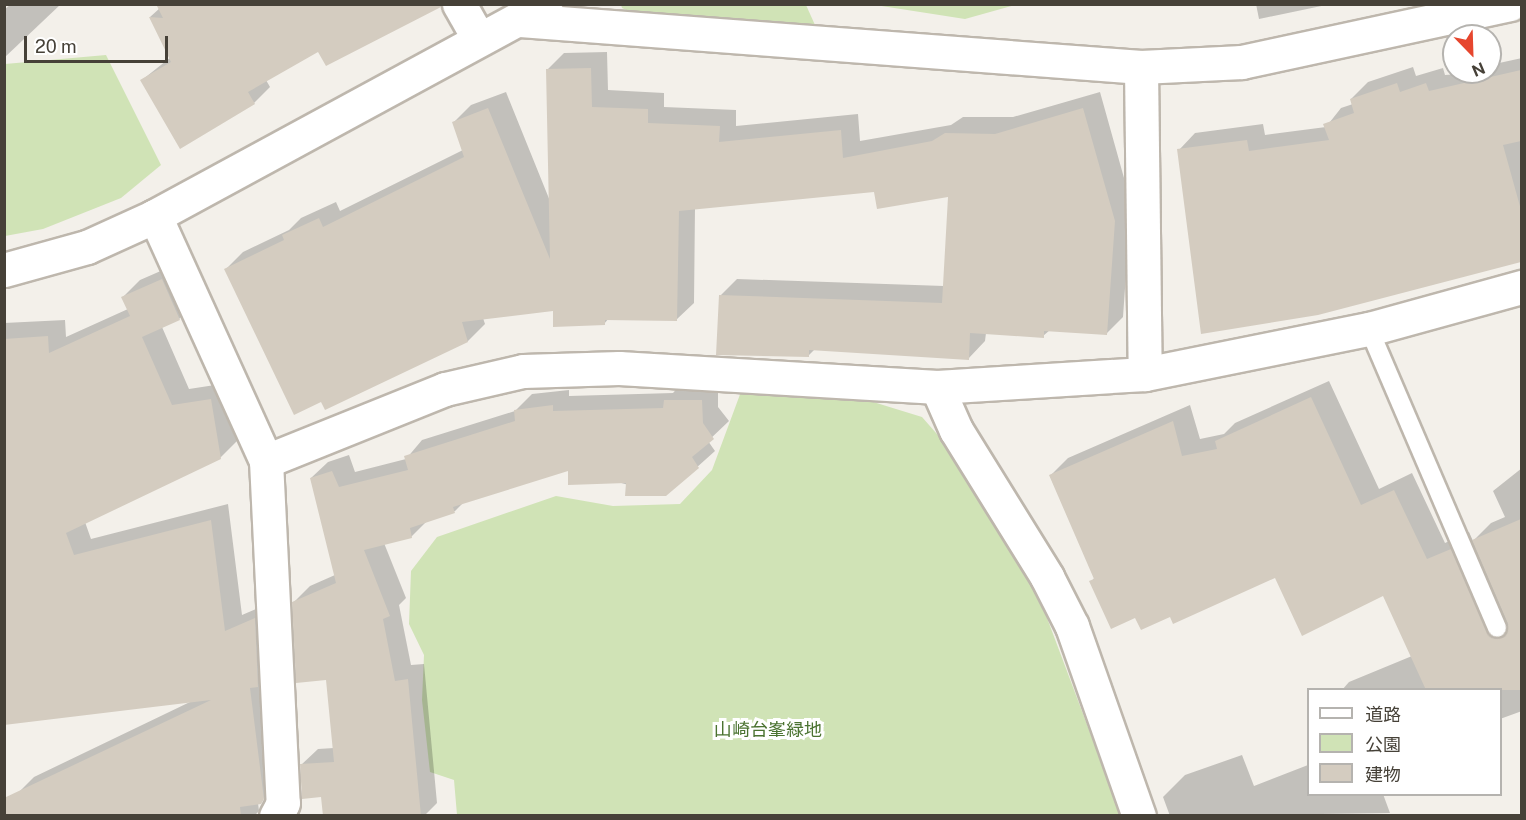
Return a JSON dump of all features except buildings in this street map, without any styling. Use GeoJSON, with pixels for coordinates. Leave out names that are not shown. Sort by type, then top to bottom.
{"type":"FeatureCollection","features":[{"type":"Feature","properties":{"kind":"street"},"geometry":{"type":"LineString","coordinates":[[459,4],[479,39]]}},
{"type":"Feature","properties":{"kind":"street"},"geometry":{"type":"LineString","coordinates":[[4,270],[87,247],[155,216],[532,12],[1141,67],[1242,62],[1510,4]]}},
{"type":"Feature","properties":{"kind":"street"},"geometry":{"type":"LineString","coordinates":[[1141,67],[1145,374]]}},
{"type":"Feature","properties":{"kind":"street"},"geometry":{"type":"LineString","coordinates":[[155,216],[266,461],[283,803],[276,816]]}},
{"type":"Feature","properties":{"kind":"street"},"geometry":{"type":"LineString","coordinates":[[266,461],[445,389],[523,371],[619,368],[937,387],[1145,374],[1369,329],[1521,287]]}},
{"type":"Feature","properties":{"kind":"street"},"geometry":{"type":"LineString","coordinates":[[937,387],[956,430],[1047,577],[1072,626],[1139,816]]}},
{"type":"Feature","properties":{"kind":"lane"},"geometry":{"type":"LineString","coordinates":[[1369,329],[1497,628]]}},
{"type":"Feature","properties":{"kind":"green space"},"geometry":{"type":"Polygon","coordinates":[[[1015,4],[965,19],[875,5],[1015,4]]]}},
{"type":"Feature","properties":{"kind":"green space"},"geometry":{"type":"Polygon","coordinates":[[[621,5],[806,5],[815,25],[641,17],[622,8],[621,5]]]}},
{"type":"Feature","properties":{"kind":"green space"},"geometry":{"type":"Polygon","coordinates":[[[106,55],[161,165],[121,198],[43,229],[5,236],[5,64],[106,55]]]}},
{"type":"Feature","properties":{"kind":"green space","name":"山崎台峯緑地"},"geometry":{"type":"Polygon","coordinates":[[[742,389],[870,401],[922,417],[951,450],[1035,586],[1121,815],[457,815],[454,780],[430,772],[422,700],[424,655],[409,624],[411,571],[437,537],[556,496],[613,506],[680,504],[712,470],[742,389]]]}}]}
